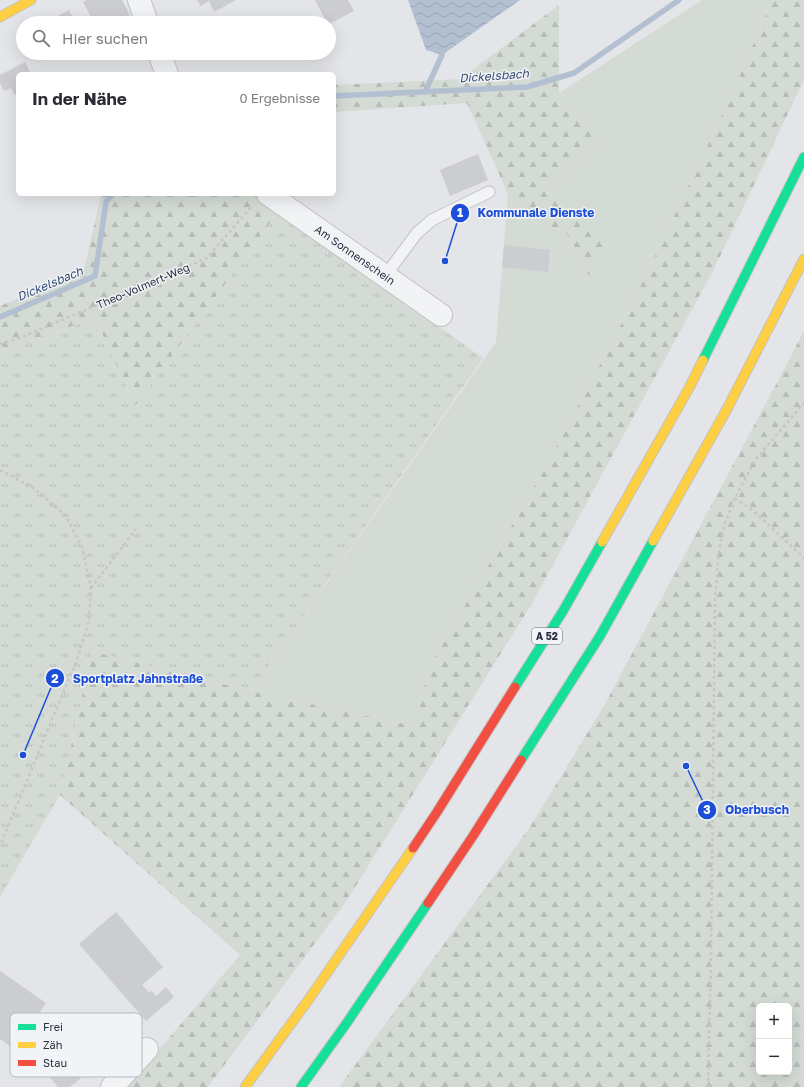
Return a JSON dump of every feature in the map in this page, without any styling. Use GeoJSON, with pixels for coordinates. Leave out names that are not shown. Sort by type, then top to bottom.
{"type":"FeatureCollection","features":[{"type":"Feature","properties":{"kind":"main road"},"geometry":{"type":"LineString","coordinates":[[0,17],[31,0]]}},
{"type":"Feature","properties":{"kind":"main road","name":"A 52"},"geometry":{"type":"LineString","coordinates":[[245,1087],[309,999],[438,812],[563,611],[689,388],[804,157]]}},
{"type":"Feature","properties":{"kind":"main road"},"geometry":{"type":"LineString","coordinates":[[301,1087],[346,1024],[473,836],[600,636],[727,409],[804,259]]}},
{"type":"Feature","properties":{"kind":"street"},"geometry":{"type":"LineString","coordinates":[[138,0],[144,16]]}},
{"type":"Feature","properties":{"kind":"street"},"geometry":{"type":"LineString","coordinates":[[162,60],[166,72]]}},
{"type":"Feature","properties":{"kind":"street","name":"Am Sonnenschein"},"geometry":{"type":"LineString","coordinates":[[260,200],[385,276],[441,315]]}},
{"type":"Feature","properties":{"kind":"street"},"geometry":{"type":"LineString","coordinates":[[142,1054],[147,1049]]}},
{"type":"Feature","properties":{"kind":"street"},"geometry":{"type":"LineString","coordinates":[[112,1087],[121,1077]]}},
{"type":"Feature","properties":{"kind":"lane"},"geometry":{"type":"LineString","coordinates":[[385,276],[417,233],[432,220],[489,192]]}},
{"type":"Feature","properties":{"kind":"path","name":"Theo-Volmert-Weg"},"geometry":{"type":"LineString","coordinates":[[0,344],[20,338],[207,258],[260,200]]}},
{"type":"Feature","properties":{"kind":"path"},"geometry":{"type":"LineString","coordinates":[[708,1087],[715,599],[719,551],[724,526],[735,498],[755,460],[804,403]]}},
{"type":"Feature","properties":{"kind":"path"},"geometry":{"type":"LineString","coordinates":[[0,470],[35,488],[65,515],[82,548],[91,588],[89,620],[78,657],[0,846]]}},
{"type":"Feature","properties":{"kind":"path"},"geometry":{"type":"LineString","coordinates":[[735,498],[757,514],[804,558]]}},
{"type":"Feature","properties":{"kind":"path"},"geometry":{"type":"LineString","coordinates":[[91,588],[136,530]]}},
{"type":"Feature","properties":{"kind":"green space"},"geometry":{"type":"Polygon","coordinates":[[[702,0],[772,0],[734,90],[633,302],[545,468],[430,666],[414,726],[251,691],[496,342],[508,194],[531,220],[566,232],[589,276],[610,239],[545,192],[596,141],[559,93],[702,0]]]}},
{"type":"Feature","properties":{"kind":"green space"},"geometry":{"type":"Polygon","coordinates":[[[772,0],[804,0],[804,80],[713,271],[531,605],[347,900],[208,1087],[127,1087],[136,1077],[142,1077],[142,1069],[240,955],[60,795],[92,651],[251,691],[414,726],[430,666],[545,468],[633,302],[734,90],[772,0]]]}},
{"type":"Feature","properties":{"kind":"green space"},"geometry":{"type":"Polygon","coordinates":[[[559,5],[559,93],[596,141],[545,192],[611,239],[589,276],[566,232],[531,220],[508,194],[467,103],[336,112],[336,85],[460,79],[559,5]]]}},
{"type":"Feature","properties":{"kind":"green space"},"geometry":{"type":"Polygon","coordinates":[[[102,196],[258,196],[278,212],[135,407],[95,318],[0,352],[0,306],[84,270],[100,199],[102,196]]]}},
{"type":"Feature","properties":{"kind":"green space"},"geometry":{"type":"Polygon","coordinates":[[[278,212],[483,358],[251,691],[92,651],[60,795],[0,897],[0,352],[95,318],[135,406],[278,212]]]}},
{"type":"Feature","properties":{"kind":"green space"},"geometry":{"type":"Polygon","coordinates":[[[804,330],[804,1087],[339,1087],[530,827],[605,704],[804,330]]]}},
{"type":"Feature","properties":{"kind":"water"},"geometry":{"type":"Polygon","coordinates":[[[408,0],[520,0],[442,55],[426,50],[408,0]]]}},
{"type":"Feature","properties":{"kind":"building"},"geometry":{"type":"Polygon","coordinates":[[[87,0],[122,0],[130,15],[90,16],[83,2],[87,0]]]}},
{"type":"Feature","properties":{"kind":"building"},"geometry":{"type":"Polygon","coordinates":[[[197,0],[236,0],[214,12],[209,1],[201,6],[197,0]]]}},
{"type":"Feature","properties":{"kind":"building"},"geometry":{"type":"Polygon","coordinates":[[[315,0],[348,0],[354,11],[336,20],[336,16],[323,16],[315,0]]]}},
{"type":"Feature","properties":{"kind":"building"},"geometry":{"type":"Polygon","coordinates":[[[69,10],[72,16],[58,16],[69,10]]]}},
{"type":"Feature","properties":{"kind":"building"},"geometry":{"type":"Polygon","coordinates":[[[25,62],[30,72],[16,72],[15,95],[11,88],[4,91],[0,83],[0,75],[25,62]]]}},
{"type":"Feature","properties":{"kind":"building"},"geometry":{"type":"Polygon","coordinates":[[[478,154],[488,180],[450,196],[440,170],[478,154]]]}},
{"type":"Feature","properties":{"kind":"building"},"geometry":{"type":"Polygon","coordinates":[[[504,245],[550,250],[548,272],[502,267],[504,245]]]}},
{"type":"Feature","properties":{"kind":"building"},"geometry":{"type":"Polygon","coordinates":[[[116,912],[163,967],[142,985],[149,992],[152,991],[156,996],[166,987],[174,997],[146,1021],[142,1016],[142,1013],[139,1013],[79,944],[116,912]]]}},
{"type":"Feature","properties":{"kind":"building"},"geometry":{"type":"Polygon","coordinates":[[[0,971],[46,1003],[39,1013],[10,1013],[10,1046],[0,1039],[0,971]]]}},
{"type":"Feature","properties":{"kind":"building"},"geometry":{"type":"Polygon","coordinates":[[[49,1077],[82,1077],[70,1087],[58,1087],[49,1077]]]}},
{"type":"Feature","properties":{"kind":"waterway","name":"Dickelsbach"},"geometry":{"type":"LineString","coordinates":[[336,96],[527,87],[574,73],[679,0]]}},
{"type":"Feature","properties":{"kind":"waterway"},"geometry":{"type":"LineString","coordinates":[[425,92],[442,55]]}},
{"type":"Feature","properties":{"kind":"waterway","name":"Dickelsbach"},"geometry":{"type":"LineString","coordinates":[[0,317],[95,276],[106,202],[111,196]]}},
{"type":"Feature","properties":{"kind":"traffic: fast"},"geometry":{"type":"LineString","coordinates":[[703,360],[804,157]]}},
{"type":"Feature","properties":{"kind":"traffic: fast"},"geometry":{"type":"LineString","coordinates":[[521,760],[600,636],[653,541]]}},
{"type":"Feature","properties":{"kind":"traffic: fast"},"geometry":{"type":"LineString","coordinates":[[515,687],[563,611],[602,542]]}},
{"type":"Feature","properties":{"kind":"traffic: fast"},"geometry":{"type":"LineString","coordinates":[[301,1087],[346,1024],[428,903]]}},
{"type":"Feature","properties":{"kind":"traffic: slow"},"geometry":{"type":"LineString","coordinates":[[0,17],[31,0]]}},
{"type":"Feature","properties":{"kind":"traffic: slow"},"geometry":{"type":"LineString","coordinates":[[653,541],[727,409],[804,259]]}},
{"type":"Feature","properties":{"kind":"traffic: slow"},"geometry":{"type":"LineString","coordinates":[[602,542],[689,388],[703,360]]}},
{"type":"Feature","properties":{"kind":"traffic: slow"},"geometry":{"type":"LineString","coordinates":[[245,1087],[309,999],[413,848]]}},
{"type":"Feature","properties":{"kind":"traffic: jam"},"geometry":{"type":"LineString","coordinates":[[413,848],[515,687]]}},
{"type":"Feature","properties":{"kind":"traffic: jam"},"geometry":{"type":"LineString","coordinates":[[428,903],[521,760]]}},
{"type":"Feature","properties":{"kind":"place","name":"Kommunale Dienste"},"geometry":{"type":"Point","coordinates":[445,261]}},
{"type":"Feature","properties":{"kind":"place","name":"Sportplatz Jahnstraße"},"geometry":{"type":"Point","coordinates":[23,755]}},
{"type":"Feature","properties":{"kind":"place","name":"Oberbusch"},"geometry":{"type":"Point","coordinates":[686,766]}}]}
